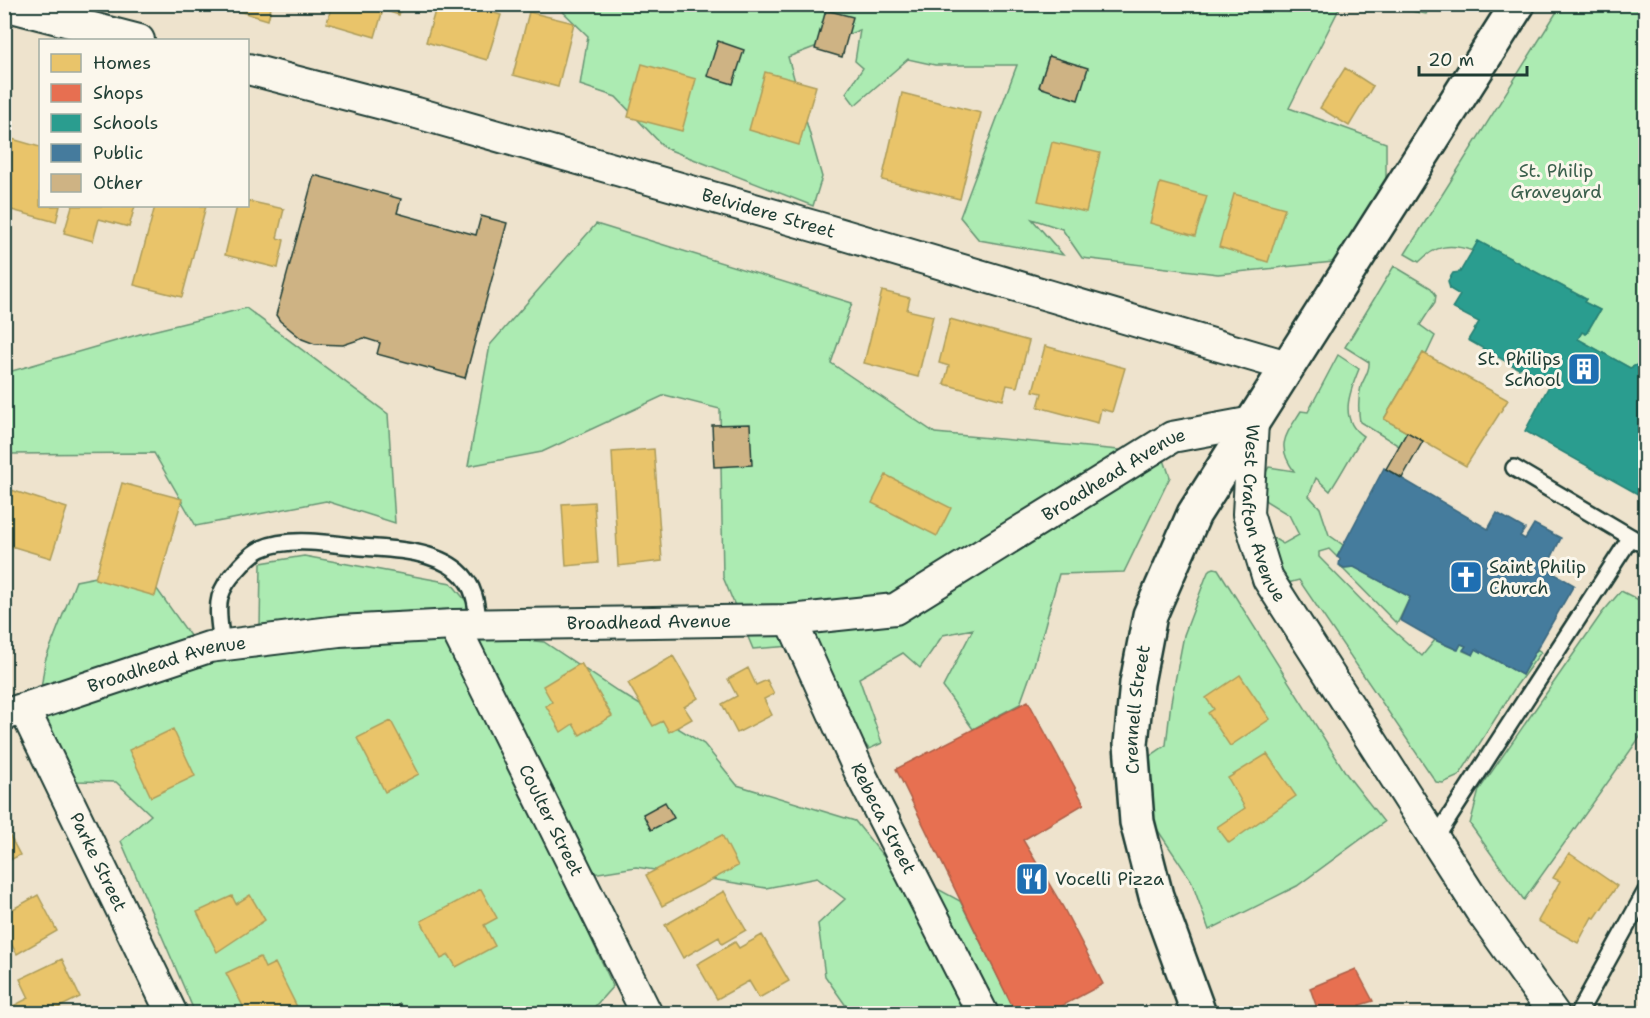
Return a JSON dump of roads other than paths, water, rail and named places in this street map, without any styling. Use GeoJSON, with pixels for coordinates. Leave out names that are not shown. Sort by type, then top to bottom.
{"type":"FeatureCollection","features":[{"type":"Feature","properties":{"kind":"main road","name":"West Crafton Avenue"},"geometry":{"type":"LineString","coordinates":[[1253,422],[1518,4]]}},
{"type":"Feature","properties":{"kind":"main road","name":"Crennell Street"},"geometry":{"type":"LineString","coordinates":[[1199,1014],[1156,896],[1137,822],[1131,744],[1137,683],[1150,615],[1194,514],[1253,422]]}},
{"type":"Feature","properties":{"kind":"street"},"geometry":{"type":"LineString","coordinates":[[4,5],[136,39]]}},
{"type":"Feature","properties":{"kind":"street","name":"Belvidere Street"},"geometry":{"type":"LineString","coordinates":[[249,69],[417,113],[794,220],[1287,366]]}},
{"type":"Feature","properties":{"kind":"street","name":"Broadhead Avenue"},"geometry":{"type":"LineString","coordinates":[[14,712],[209,647],[339,631],[466,625],[791,620],[894,609],[1172,437],[1253,422]]}},
{"type":"Feature","properties":{"kind":"street","name":"West Crafton Avenue"},"geometry":{"type":"LineString","coordinates":[[1253,422],[1248,514],[1268,579],[1480,910],[1554,1014]]}},
{"type":"Feature","properties":{"kind":"street","name":"Rebeca Street"},"geometry":{"type":"LineString","coordinates":[[791,620],[862,777],[983,1014]]}},
{"type":"Feature","properties":{"kind":"street","name":"Coulter Street"},"geometry":{"type":"LineString","coordinates":[[466,625],[647,1014]]}},
{"type":"Feature","properties":{"kind":"street","name":"Parke Street"},"geometry":{"type":"LineString","coordinates":[[14,712],[172,1013]]}},
{"type":"Feature","properties":{"kind":"lane"},"geometry":{"type":"LineString","coordinates":[[1514,468],[1646,546]]}},
{"type":"Feature","properties":{"kind":"lane"},"geometry":{"type":"LineString","coordinates":[[1435,839],[1631,537]]}},
{"type":"Feature","properties":{"kind":"lane"},"geometry":{"type":"LineString","coordinates":[[222,647],[220,596],[228,581],[248,558],[261,549],[278,544],[309,542],[389,549],[435,559],[458,571],[468,581],[475,596],[466,625]]}},
{"type":"Feature","properties":{"kind":"lane"},"geometry":{"type":"LineString","coordinates":[[1578,1014],[1646,891]]}},
{"type":"Feature","properties":{"kind":"place","name":"St. Philips School"},"geometry":{"type":"Point","coordinates":[1584,369]}},
{"type":"Feature","properties":{"kind":"place","name":"Saint Philip Church"},"geometry":{"type":"Point","coordinates":[1466,577]}},
{"type":"Feature","properties":{"kind":"place","name":"Vocelli Pizza"},"geometry":{"type":"Point","coordinates":[1032,879]}},
{"type":"Feature","properties":{"kind":"park label","name":"St. Philip Graveyard"},"geometry":{"type":"Point","coordinates":[1556,181]}}]}
